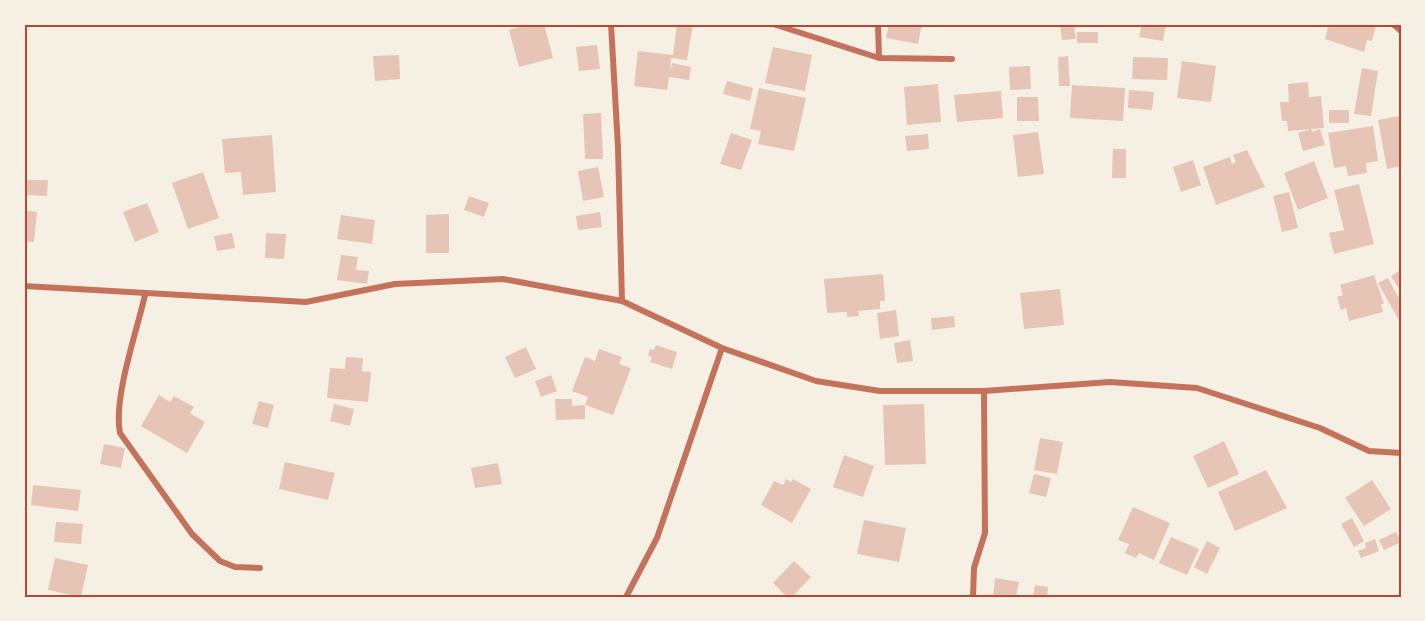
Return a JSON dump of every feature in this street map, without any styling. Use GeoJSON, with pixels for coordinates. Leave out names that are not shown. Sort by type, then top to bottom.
{"type":"FeatureCollection","features":[{"type":"Feature","properties":{"kind":"street"},"geometry":{"type":"LineString","coordinates":[[610,24],[618,147],[622,301]]}},
{"type":"Feature","properties":{"kind":"street"},"geometry":{"type":"LineString","coordinates":[[773,24],[879,58],[952,59]]}},
{"type":"Feature","properties":{"kind":"street"},"geometry":{"type":"LineString","coordinates":[[878,24],[879,58]]}},
{"type":"Feature","properties":{"kind":"street"},"geometry":{"type":"LineString","coordinates":[[1393,24],[1401,31]]}},
{"type":"Feature","properties":{"kind":"street"},"geometry":{"type":"LineString","coordinates":[[24,286],[146,295],[306,302],[395,284],[503,279],[622,301],[722,348],[816,381],[880,391],[984,391],[1110,382],[1197,388],[1320,428],[1370,451],[1401,453]]}},
{"type":"Feature","properties":{"kind":"street"},"geometry":{"type":"LineString","coordinates":[[146,295],[121,398],[118,422],[120,433],[192,534],[220,561],[235,567],[260,568]]}},
{"type":"Feature","properties":{"kind":"street"},"geometry":{"type":"LineString","coordinates":[[626,597],[657,538],[722,348]]}},
{"type":"Feature","properties":{"kind":"street"},"geometry":{"type":"LineString","coordinates":[[973,597],[974,568],[985,533],[984,391]]}},
{"type":"Feature","properties":{"kind":"building"},"geometry":{"type":"Polygon","coordinates":[[[531,24],[544,24],[553,58],[519,67],[509,30],[531,24]]]}},
{"type":"Feature","properties":{"kind":"building"},"geometry":{"type":"Polygon","coordinates":[[[677,24],[693,24],[687,60],[671,58],[670,72],[672,63],[691,67],[689,80],[669,77],[667,90],[634,86],[638,51],[673,55],[677,24]]]}},
{"type":"Feature","properties":{"kind":"building"},"geometry":{"type":"Polygon","coordinates":[[[889,24],[922,24],[918,44],[886,38],[889,24]]]}},
{"type":"Feature","properties":{"kind":"building"},"geometry":{"type":"Polygon","coordinates":[[[1060,24],[1074,24],[1076,39],[1062,40],[1060,24]]]}},
{"type":"Feature","properties":{"kind":"building"},"geometry":{"type":"Polygon","coordinates":[[[1142,24],[1166,24],[1163,41],[1139,37],[1142,24]]]}},
{"type":"Feature","properties":{"kind":"building"},"geometry":{"type":"Polygon","coordinates":[[[1329,24],[1376,26],[1372,41],[1367,40],[1364,52],[1325,39],[1329,24]]]}},
{"type":"Feature","properties":{"kind":"building"},"geometry":{"type":"Polygon","coordinates":[[[1077,32],[1098,32],[1098,43],[1077,43],[1077,32]]]}},
{"type":"Feature","properties":{"kind":"building"},"geometry":{"type":"Polygon","coordinates":[[[597,45],[600,69],[579,71],[576,47],[597,45]]]}},
{"type":"Feature","properties":{"kind":"building"},"geometry":{"type":"Polygon","coordinates":[[[773,47],[812,55],[805,91],[765,83],[773,47]]]}},
{"type":"Feature","properties":{"kind":"building"},"geometry":{"type":"Polygon","coordinates":[[[399,55],[400,79],[375,81],[373,56],[399,55]]]}},
{"type":"Feature","properties":{"kind":"building"},"geometry":{"type":"Polygon","coordinates":[[[1068,56],[1070,86],[1059,86],[1058,57],[1068,56]]]}},
{"type":"Feature","properties":{"kind":"building"},"geometry":{"type":"Polygon","coordinates":[[[1133,57],[1168,58],[1167,80],[1132,79],[1133,57]]]}},
{"type":"Feature","properties":{"kind":"building"},"geometry":{"type":"Polygon","coordinates":[[[1182,61],[1216,66],[1211,102],[1177,98],[1182,61]]]}},
{"type":"Feature","properties":{"kind":"building"},"geometry":{"type":"Polygon","coordinates":[[[1030,66],[1031,89],[1010,90],[1009,67],[1030,66]]]}},
{"type":"Feature","properties":{"kind":"building"},"geometry":{"type":"Polygon","coordinates":[[[1362,68],[1378,71],[1371,116],[1354,114],[1362,68]]]}},
{"type":"Feature","properties":{"kind":"building"},"geometry":{"type":"Polygon","coordinates":[[[727,81],[753,88],[750,101],[723,94],[727,81]]]}},
{"type":"Feature","properties":{"kind":"building"},"geometry":{"type":"Polygon","coordinates":[[[1308,82],[1309,97],[1321,96],[1324,128],[1288,131],[1287,121],[1282,121],[1280,102],[1289,102],[1288,84],[1308,82]]]}},
{"type":"Feature","properties":{"kind":"building"},"geometry":{"type":"Polygon","coordinates":[[[938,84],[941,122],[907,125],[904,87],[938,84]]]}},
{"type":"Feature","properties":{"kind":"building"},"geometry":{"type":"Polygon","coordinates":[[[1072,85],[1125,88],[1123,121],[1070,118],[1072,85]]]}},
{"type":"Feature","properties":{"kind":"building"},"geometry":{"type":"Polygon","coordinates":[[[759,88],[806,98],[794,151],[758,144],[761,131],[750,129],[759,88]]]}},
{"type":"Feature","properties":{"kind":"building"},"geometry":{"type":"Polygon","coordinates":[[[1129,90],[1154,92],[1152,110],[1128,108],[1129,90]]]}},
{"type":"Feature","properties":{"kind":"building"},"geometry":{"type":"Polygon","coordinates":[[[1001,91],[1003,118],[957,122],[954,95],[1001,91]]]}},
{"type":"Feature","properties":{"kind":"building"},"geometry":{"type":"Polygon","coordinates":[[[1017,97],[1038,97],[1039,121],[1017,121],[1017,97]]]}},
{"type":"Feature","properties":{"kind":"building"},"geometry":{"type":"Polygon","coordinates":[[[1329,110],[1349,110],[1349,123],[1329,123],[1329,110]]]}},
{"type":"Feature","properties":{"kind":"building"},"geometry":{"type":"Polygon","coordinates":[[[601,113],[603,159],[585,159],[583,114],[601,113]]]}},
{"type":"Feature","properties":{"kind":"building"},"geometry":{"type":"Polygon","coordinates":[[[1399,116],[1401,166],[1387,169],[1378,120],[1399,116]]]}},
{"type":"Feature","properties":{"kind":"building"},"geometry":{"type":"Polygon","coordinates":[[[1373,126],[1378,161],[1366,163],[1367,173],[1348,176],[1346,166],[1334,168],[1328,133],[1373,126]]]}},
{"type":"Feature","properties":{"kind":"building"},"geometry":{"type":"Polygon","coordinates":[[[1311,129],[1312,132],[1320,129],[1325,145],[1303,151],[1298,133],[1311,129]]]}},
{"type":"Feature","properties":{"kind":"building"},"geometry":{"type":"Polygon","coordinates":[[[1038,132],[1044,174],[1018,177],[1013,135],[1038,132]]]}},
{"type":"Feature","properties":{"kind":"building"},"geometry":{"type":"Polygon","coordinates":[[[731,133],[752,140],[741,170],[720,164],[731,133]]]}},
{"type":"Feature","properties":{"kind":"building"},"geometry":{"type":"Polygon","coordinates":[[[928,134],[929,149],[907,151],[905,136],[928,134]]]}},
{"type":"Feature","properties":{"kind":"building"},"geometry":{"type":"Polygon","coordinates":[[[272,135],[276,192],[243,195],[241,172],[225,173],[222,139],[272,135]]]}},
{"type":"Feature","properties":{"kind":"building"},"geometry":{"type":"Polygon","coordinates":[[[1113,149],[1126,149],[1126,178],[1112,178],[1113,149]]]}},
{"type":"Feature","properties":{"kind":"building"},"geometry":{"type":"Polygon","coordinates":[[[1247,150],[1265,187],[1216,205],[1203,167],[1230,157],[1232,164],[1236,162],[1233,155],[1247,150]]]}},
{"type":"Feature","properties":{"kind":"building"},"geometry":{"type":"Polygon","coordinates":[[[1193,160],[1201,185],[1181,192],[1173,167],[1193,160]]]}},
{"type":"Feature","properties":{"kind":"building"},"geometry":{"type":"Polygon","coordinates":[[[1314,161],[1328,198],[1298,210],[1284,173],[1314,161]]]}},
{"type":"Feature","properties":{"kind":"building"},"geometry":{"type":"Polygon","coordinates":[[[598,167],[604,197],[583,201],[578,171],[598,167]]]}},
{"type":"Feature","properties":{"kind":"building"},"geometry":{"type":"Polygon","coordinates":[[[203,172],[219,218],[188,229],[172,183],[203,172]]]}},
{"type":"Feature","properties":{"kind":"building"},"geometry":{"type":"Polygon","coordinates":[[[26,180],[48,180],[47,196],[25,195],[26,180]]]}},
{"type":"Feature","properties":{"kind":"building"},"geometry":{"type":"Polygon","coordinates":[[[1359,184],[1374,244],[1334,254],[1329,233],[1344,230],[1334,190],[1359,184]]]}},
{"type":"Feature","properties":{"kind":"building"},"geometry":{"type":"Polygon","coordinates":[[[1289,192],[1298,228],[1282,232],[1273,196],[1289,192]]]}},
{"type":"Feature","properties":{"kind":"building"},"geometry":{"type":"Polygon","coordinates":[[[469,196],[489,203],[484,217],[464,210],[469,196]]]}},
{"type":"Feature","properties":{"kind":"building"},"geometry":{"type":"Polygon","coordinates":[[[147,203],[159,232],[135,242],[123,212],[147,203]]]}},
{"type":"Feature","properties":{"kind":"building"},"geometry":{"type":"Polygon","coordinates":[[[24,210],[37,212],[34,242],[24,241],[24,210]]]}},
{"type":"Feature","properties":{"kind":"building"},"geometry":{"type":"Polygon","coordinates":[[[600,212],[602,227],[578,230],[576,216],[600,212]]]}},
{"type":"Feature","properties":{"kind":"building"},"geometry":{"type":"Polygon","coordinates":[[[449,214],[449,253],[426,253],[426,215],[449,214]]]}},
{"type":"Feature","properties":{"kind":"building"},"geometry":{"type":"Polygon","coordinates":[[[341,215],[375,220],[372,244],[337,239],[341,215]]]}},
{"type":"Feature","properties":{"kind":"building"},"geometry":{"type":"Polygon","coordinates":[[[232,233],[235,248],[217,251],[214,236],[232,233]]]}},
{"type":"Feature","properties":{"kind":"building"},"geometry":{"type":"Polygon","coordinates":[[[266,233],[286,234],[284,259],[265,258],[266,233]]]}},
{"type":"Feature","properties":{"kind":"building"},"geometry":{"type":"Polygon","coordinates":[[[341,255],[358,257],[356,270],[369,271],[367,284],[337,280],[341,255]]]}},
{"type":"Feature","properties":{"kind":"building"},"geometry":{"type":"Polygon","coordinates":[[[1401,270],[1401,292],[1391,276],[1401,270]]]}},
{"type":"Feature","properties":{"kind":"building"},"geometry":{"type":"Polygon","coordinates":[[[883,274],[885,301],[880,301],[880,309],[858,311],[859,316],[847,317],[847,312],[827,313],[824,279],[883,274]]]}},
{"type":"Feature","properties":{"kind":"building"},"geometry":{"type":"Polygon","coordinates":[[[1374,275],[1384,304],[1381,304],[1383,312],[1349,321],[1346,308],[1341,310],[1337,297],[1343,295],[1340,285],[1374,275]]]}},
{"type":"Feature","properties":{"kind":"building"},"geometry":{"type":"Polygon","coordinates":[[[1388,278],[1401,302],[1401,324],[1378,283],[1388,278]]]}},
{"type":"Feature","properties":{"kind":"building"},"geometry":{"type":"Polygon","coordinates":[[[1060,289],[1064,325],[1024,329],[1020,293],[1060,289]]]}},
{"type":"Feature","properties":{"kind":"building"},"geometry":{"type":"Polygon","coordinates":[[[896,310],[899,336],[880,339],[877,313],[896,310]]]}},
{"type":"Feature","properties":{"kind":"building"},"geometry":{"type":"Polygon","coordinates":[[[954,316],[955,327],[932,330],[931,318],[954,316]]]}},
{"type":"Feature","properties":{"kind":"building"},"geometry":{"type":"Polygon","coordinates":[[[910,340],[913,361],[897,363],[894,343],[910,340]]]}},
{"type":"Feature","properties":{"kind":"building"},"geometry":{"type":"Polygon","coordinates":[[[656,345],[677,352],[672,369],[650,362],[652,357],[648,356],[650,349],[654,350],[656,345]]]}},
{"type":"Feature","properties":{"kind":"building"},"geometry":{"type":"Polygon","coordinates":[[[526,347],[536,369],[515,378],[505,357],[526,347]]]}},
{"type":"Feature","properties":{"kind":"building"},"geometry":{"type":"Polygon","coordinates":[[[599,349],[622,357],[619,364],[631,368],[613,415],[585,405],[588,397],[572,391],[585,357],[595,361],[599,349]]]}},
{"type":"Feature","properties":{"kind":"building"},"geometry":{"type":"Polygon","coordinates":[[[346,357],[363,358],[362,371],[371,372],[368,402],[327,398],[330,368],[345,369],[346,357]]]}},
{"type":"Feature","properties":{"kind":"building"},"geometry":{"type":"Polygon","coordinates":[[[551,375],[557,391],[541,397],[535,381],[551,375]]]}},
{"type":"Feature","properties":{"kind":"building"},"geometry":{"type":"Polygon","coordinates":[[[159,395],[170,402],[174,396],[194,407],[190,413],[205,422],[187,453],[141,426],[159,395]]]}},
{"type":"Feature","properties":{"kind":"building"},"geometry":{"type":"Polygon","coordinates":[[[555,399],[572,399],[572,406],[585,405],[585,419],[556,420],[555,399]]]}},
{"type":"Feature","properties":{"kind":"building"},"geometry":{"type":"Polygon","coordinates":[[[259,401],[274,405],[268,428],[252,424],[259,401]]]}},
{"type":"Feature","properties":{"kind":"building"},"geometry":{"type":"Polygon","coordinates":[[[334,404],[354,409],[350,426],[330,421],[334,404]]]}},
{"type":"Feature","properties":{"kind":"building"},"geometry":{"type":"Polygon","coordinates":[[[924,404],[926,464],[885,465],[883,405],[924,404]]]}},
{"type":"Feature","properties":{"kind":"building"},"geometry":{"type":"Polygon","coordinates":[[[1040,438],[1063,442],[1057,474],[1034,470],[1040,438]]]}},
{"type":"Feature","properties":{"kind":"building"},"geometry":{"type":"Polygon","coordinates":[[[1224,441],[1239,474],[1208,488],[1193,456],[1224,441]]]}},
{"type":"Feature","properties":{"kind":"building"},"geometry":{"type":"Polygon","coordinates":[[[104,444],[125,448],[121,468],[100,464],[104,444]]]}},
{"type":"Feature","properties":{"kind":"building"},"geometry":{"type":"Polygon","coordinates":[[[844,455],[874,466],[863,497],[833,487],[844,455]]]}},
{"type":"Feature","properties":{"kind":"building"},"geometry":{"type":"Polygon","coordinates":[[[285,462],[335,473],[328,500],[279,489],[285,462]]]}},
{"type":"Feature","properties":{"kind":"building"},"geometry":{"type":"Polygon","coordinates":[[[498,463],[502,484],[475,488],[471,468],[498,463]]]}},
{"type":"Feature","properties":{"kind":"building"},"geometry":{"type":"Polygon","coordinates":[[[1266,470],[1287,508],[1235,531],[1218,492],[1266,470]]]}},
{"type":"Feature","properties":{"kind":"building"},"geometry":{"type":"Polygon","coordinates":[[[1034,474],[1051,478],[1046,497],[1029,493],[1034,474]]]}},
{"type":"Feature","properties":{"kind":"building"},"geometry":{"type":"Polygon","coordinates":[[[786,479],[791,482],[793,479],[811,489],[792,523],[761,505],[774,481],[783,485],[786,479]]]}},
{"type":"Feature","properties":{"kind":"building"},"geometry":{"type":"Polygon","coordinates":[[[1372,480],[1391,509],[1364,526],[1345,498],[1372,480]]]}},
{"type":"Feature","properties":{"kind":"building"},"geometry":{"type":"Polygon","coordinates":[[[33,485],[81,490],[78,511],[31,505],[33,485]]]}},
{"type":"Feature","properties":{"kind":"building"},"geometry":{"type":"Polygon","coordinates":[[[1133,507],[1170,523],[1154,560],[1139,553],[1136,558],[1125,553],[1129,544],[1118,540],[1133,507]]]}},
{"type":"Feature","properties":{"kind":"building"},"geometry":{"type":"Polygon","coordinates":[[[1352,518],[1364,541],[1354,547],[1341,524],[1352,518]]]}},
{"type":"Feature","properties":{"kind":"building"},"geometry":{"type":"Polygon","coordinates":[[[864,520],[906,528],[899,562],[857,554],[864,520]]]}},
{"type":"Feature","properties":{"kind":"building"},"geometry":{"type":"Polygon","coordinates":[[[56,522],[83,524],[81,544],[54,542],[56,522]]]}},
{"type":"Feature","properties":{"kind":"building"},"geometry":{"type":"Polygon","coordinates":[[[1396,532],[1401,542],[1384,550],[1379,540],[1396,532]]]}},
{"type":"Feature","properties":{"kind":"building"},"geometry":{"type":"Polygon","coordinates":[[[1171,537],[1199,549],[1187,575],[1159,563],[1171,537]]]}},
{"type":"Feature","properties":{"kind":"building"},"geometry":{"type":"Polygon","coordinates":[[[1375,539],[1379,551],[1361,558],[1358,551],[1366,548],[1365,543],[1375,539]]]}},
{"type":"Feature","properties":{"kind":"building"},"geometry":{"type":"Polygon","coordinates":[[[1207,541],[1220,548],[1207,574],[1194,567],[1207,541]]]}},
{"type":"Feature","properties":{"kind":"building"},"geometry":{"type":"Polygon","coordinates":[[[55,558],[88,565],[81,597],[48,590],[55,558]]]}},
{"type":"Feature","properties":{"kind":"building"},"geometry":{"type":"Polygon","coordinates":[[[794,561],[811,577],[792,597],[787,597],[773,583],[794,561]]]}},
{"type":"Feature","properties":{"kind":"building"},"geometry":{"type":"Polygon","coordinates":[[[995,578],[1019,582],[1016,597],[993,597],[995,578]]]}},
{"type":"Feature","properties":{"kind":"building"},"geometry":{"type":"Polygon","coordinates":[[[1035,585],[1048,587],[1047,597],[1033,597],[1035,585]]]}}]}
